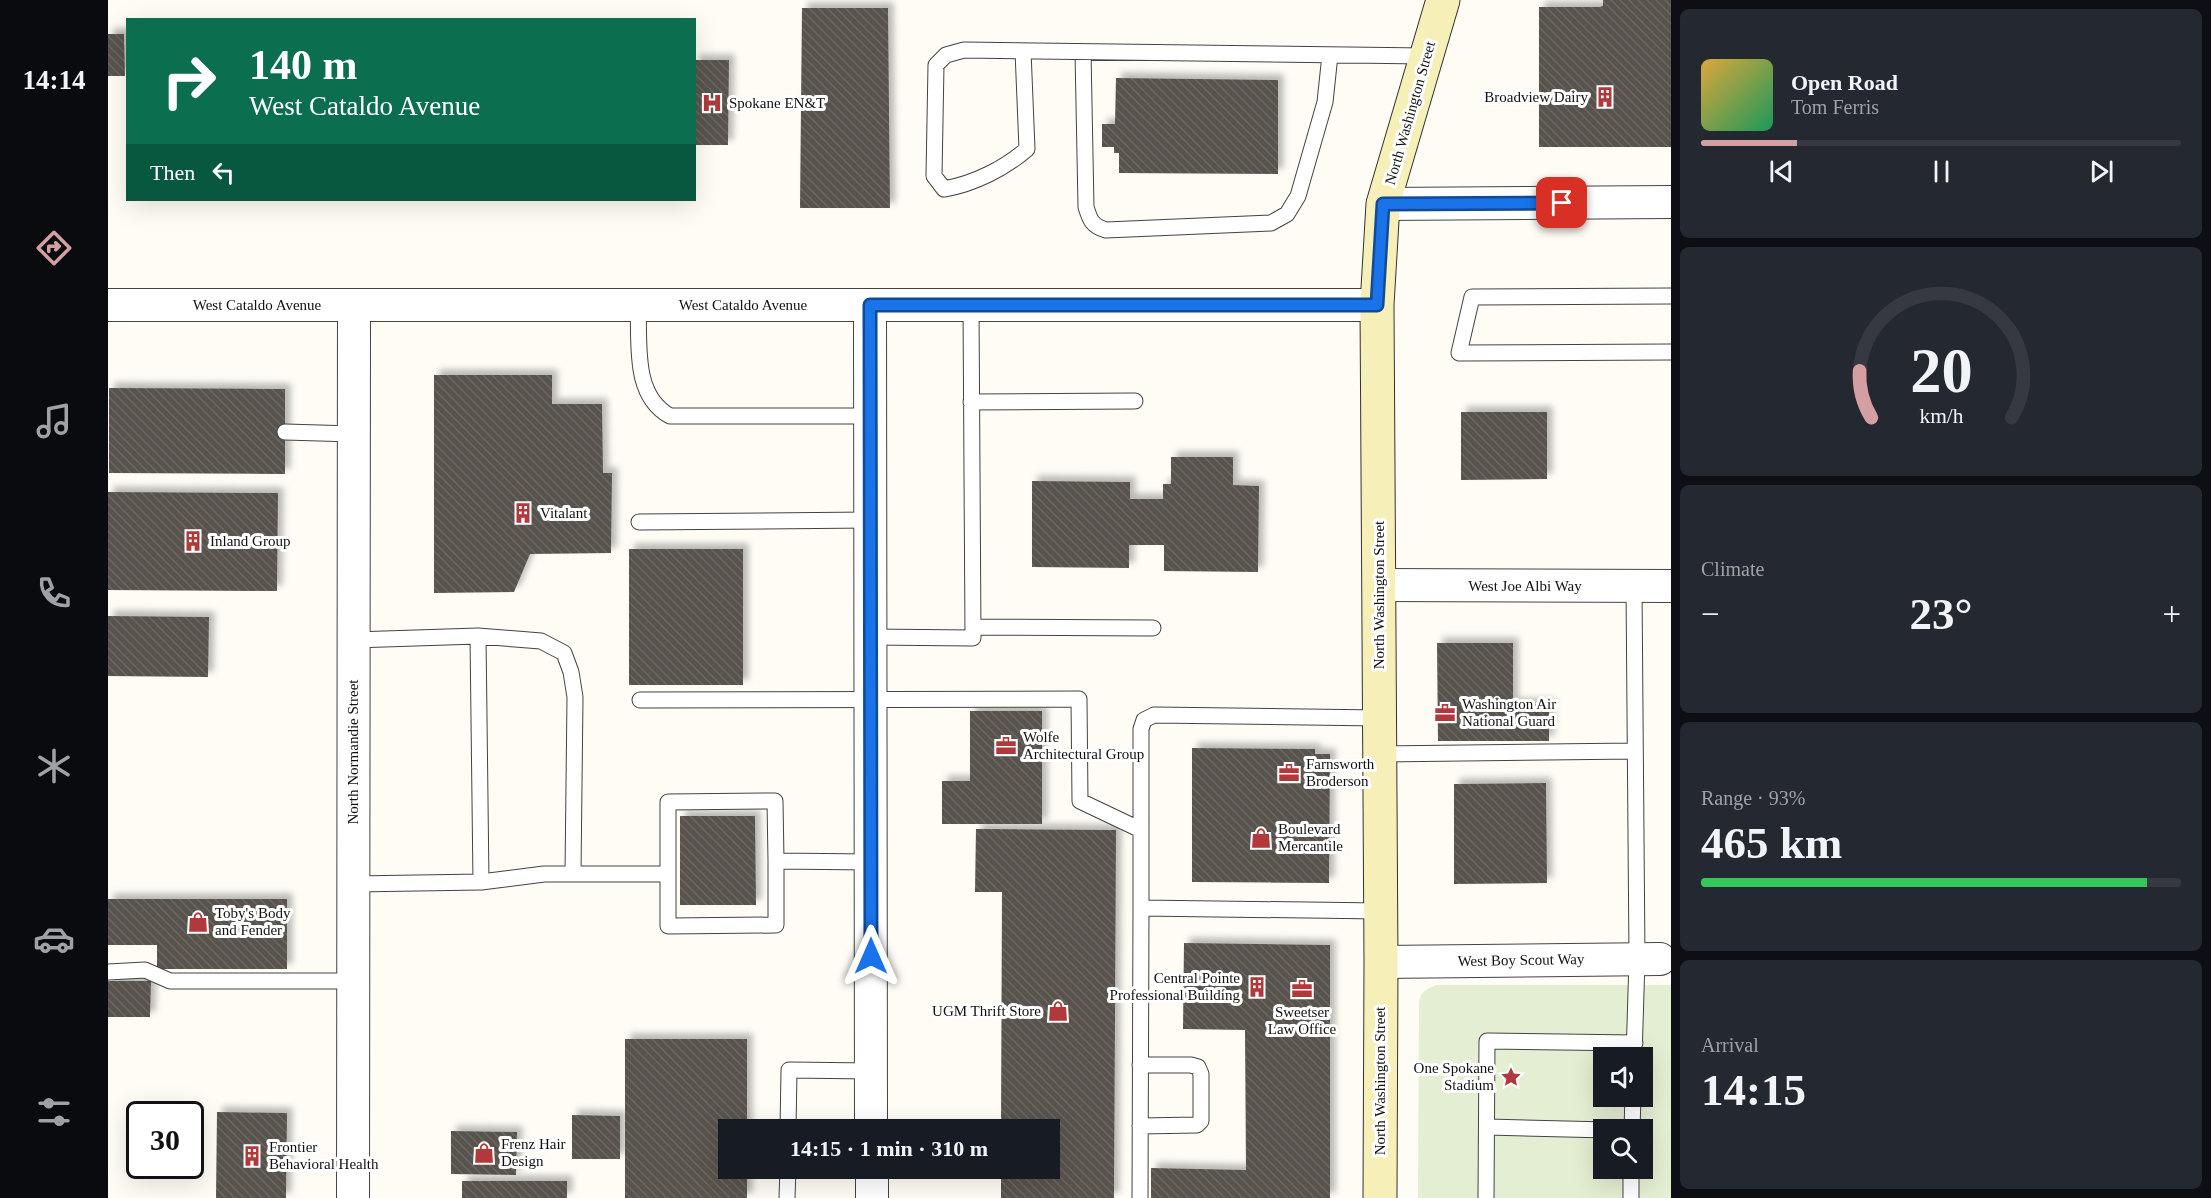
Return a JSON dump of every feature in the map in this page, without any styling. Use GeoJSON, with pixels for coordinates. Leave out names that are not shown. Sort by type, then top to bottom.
{"type":"FeatureCollection","features":[{"type":"Feature","properties":{"kind":"main road","name":"North Washington Street"},"geometry":{"type":"LineString","coordinates":[[1380,1198],[1381,911],[1377,305],[1383,204],[1443,0]]}},
{"type":"Feature","properties":{"kind":"street"},"geometry":{"type":"LineString","coordinates":[[1383,204],[1671,202]]}},
{"type":"Feature","properties":{"kind":"street","name":"West Cataldo Avenue"},"geometry":{"type":"LineString","coordinates":[[108,305],[1377,305]]}},
{"type":"Feature","properties":{"kind":"street","name":"North Normandie Street"},"geometry":{"type":"LineString","coordinates":[[353,1198],[354,305]]}},
{"type":"Feature","properties":{"kind":"street"},"geometry":{"type":"LineString","coordinates":[[870,305],[872,1119]]}},
{"type":"Feature","properties":{"kind":"street","name":"West Joe Albi Way"},"geometry":{"type":"LineString","coordinates":[[1379,585],[1671,586]]}},
{"type":"Feature","properties":{"kind":"street","name":"West Boy Scout Way"},"geometry":{"type":"LineString","coordinates":[[1381,962],[1649,959]]}},
{"type":"Feature","properties":{"kind":"street"},"geometry":{"type":"LineString","coordinates":[[872,1179],[872,1198]]}},
{"type":"Feature","properties":{"kind":"lane"},"geometry":{"type":"LineString","coordinates":[[1023,51],[1027,148],[1013,161],[962,186],[944,189],[934,176],[936,65],[946,55],[964,50],[1426,56]]}},
{"type":"Feature","properties":{"kind":"lane"},"geometry":{"type":"LineString","coordinates":[[1083,52],[1086,207],[1095,227],[1106,230],[1271,223],[1287,214],[1298,196],[1325,102],[1330,55]]}},
{"type":"Feature","properties":{"kind":"lane"},"geometry":{"type":"LineString","coordinates":[[1671,296],[1472,297],[1459,353],[1671,352]]}},
{"type":"Feature","properties":{"kind":"lane"},"geometry":{"type":"LineString","coordinates":[[638,305],[642,382],[655,404],[670,416],[870,416]]}},
{"type":"Feature","properties":{"kind":"lane"},"geometry":{"type":"LineString","coordinates":[[870,637],[973,638],[971,305]]}},
{"type":"Feature","properties":{"kind":"lane"},"geometry":{"type":"LineString","coordinates":[[971,402],[1135,401]]}},
{"type":"Feature","properties":{"kind":"lane"},"geometry":{"type":"LineString","coordinates":[[285,432],[354,434]]}},
{"type":"Feature","properties":{"kind":"lane"},"geometry":{"type":"LineString","coordinates":[[639,522],[870,520]]}},
{"type":"Feature","properties":{"kind":"lane"},"geometry":{"type":"LineString","coordinates":[[1634,586],[1635,751],[1649,959],[1634,1047]]}},
{"type":"Feature","properties":{"kind":"lane"},"geometry":{"type":"LineString","coordinates":[[973,627],[1153,628]]}},
{"type":"Feature","properties":{"kind":"lane"},"geometry":{"type":"LineString","coordinates":[[478,636],[481,882]]}},
{"type":"Feature","properties":{"kind":"lane"},"geometry":{"type":"LineString","coordinates":[[353,640],[478,636],[541,641],[564,653],[571,672],[575,698],[573,874]]}},
{"type":"Feature","properties":{"kind":"lane"},"geometry":{"type":"LineString","coordinates":[[640,700],[1079,699],[1080,801],[1141,830]]}},
{"type":"Feature","properties":{"kind":"lane"},"geometry":{"type":"LineString","coordinates":[[1140,1198],[1141,729],[1144,720],[1154,715],[1380,718]]}},
{"type":"Feature","properties":{"kind":"lane"},"geometry":{"type":"LineString","coordinates":[[1380,754],[1635,751]]}},
{"type":"Feature","properties":{"kind":"lane"},"geometry":{"type":"LineString","coordinates":[[775,801],[776,861],[776,925],[668,926],[668,802],[775,801]]}},
{"type":"Feature","properties":{"kind":"lane"},"geometry":{"type":"LineString","coordinates":[[776,861],[871,862]]}},
{"type":"Feature","properties":{"kind":"lane"},"geometry":{"type":"LineString","coordinates":[[353,884],[481,882],[544,874],[668,874]]}},
{"type":"Feature","properties":{"kind":"lane"},"geometry":{"type":"LineString","coordinates":[[1141,908],[1381,911]]}},
{"type":"Feature","properties":{"kind":"lane"},"geometry":{"type":"LineString","coordinates":[[108,972],[145,970],[170,981],[353,981]]}},
{"type":"Feature","properties":{"kind":"lane"},"geometry":{"type":"LineString","coordinates":[[1486,1198],[1487,1041],[1593,1047]]}},
{"type":"Feature","properties":{"kind":"lane"},"geometry":{"type":"LineString","coordinates":[[1140,1065],[1191,1065],[1198,1067],[1202,1074],[1202,1121],[1191,1126],[1140,1126]]}},
{"type":"Feature","properties":{"kind":"lane"},"geometry":{"type":"LineString","coordinates":[[788,1119],[789,1070],[871,1071]]}},
{"type":"Feature","properties":{"kind":"lane"},"geometry":{"type":"LineString","coordinates":[[1487,1127],[1593,1130]]}},
{"type":"Feature","properties":{"kind":"lane"},"geometry":{"type":"LineString","coordinates":[[787,1198],[788,1179]]}},
{"type":"Feature","properties":{"kind":"lane"},"geometry":{"type":"LineString","coordinates":[[1631,1179],[1631,1198]]}},
{"type":"Feature","properties":{"kind":"green space","name":"One Spokane Stadium"},"geometry":{"type":"Polygon","coordinates":[[[1436,985],[1671,985],[1671,1198],[1418,1198],[1419,1005],[1422,994],[1436,985]]]}},
{"type":"Feature","properties":{"kind":"building","name":"Broadview Dairy"},"geometry":{"type":"Polygon","coordinates":[[[1603,0],[1671,0],[1671,147],[1539,147],[1539,7],[1599,7],[1603,6],[1603,0]]]}},
{"type":"Feature","properties":{"kind":"building"},"geometry":{"type":"Polygon","coordinates":[[[802,8],[888,8],[890,208],[800,208],[802,8]]]}},
{"type":"Feature","properties":{"kind":"building"},"geometry":{"type":"Polygon","coordinates":[[[108,34],[124,34],[125,76],[108,76],[108,34]]]}},
{"type":"Feature","properties":{"kind":"building","name":"Spokane EN&T"},"geometry":{"type":"Polygon","coordinates":[[[696,60],[729,60],[728,145],[696,145],[696,60]]]}},
{"type":"Feature","properties":{"kind":"building"},"geometry":{"type":"Polygon","coordinates":[[[1116,78],[1278,80],[1278,174],[1119,173],[1119,153],[1114,153],[1114,147],[1102,147],[1102,124],[1115,124],[1116,78]]]}},
{"type":"Feature","properties":{"kind":"building","name":"Vitalant"},"geometry":{"type":"Polygon","coordinates":[[[434,375],[552,375],[552,404],[602,404],[603,473],[612,473],[611,553],[530,554],[514,592],[434,593],[434,375]]]}},
{"type":"Feature","properties":{"kind":"building"},"geometry":{"type":"Polygon","coordinates":[[[109,388],[285,389],[285,474],[109,473],[109,388]]]}},
{"type":"Feature","properties":{"kind":"building"},"geometry":{"type":"Polygon","coordinates":[[[1461,412],[1547,412],[1547,479],[1461,480],[1461,412]]]}},
{"type":"Feature","properties":{"kind":"building"},"geometry":{"type":"Polygon","coordinates":[[[1171,457],[1233,457],[1233,485],[1259,486],[1258,572],[1164,571],[1164,545],[1129,545],[1129,568],[1032,567],[1032,481],[1130,482],[1130,499],[1163,499],[1163,484],[1171,484],[1171,457]]]}},
{"type":"Feature","properties":{"kind":"building","name":"Inland Group"},"geometry":{"type":"Polygon","coordinates":[[[108,492],[278,493],[277,591],[108,590],[108,492]]]}},
{"type":"Feature","properties":{"kind":"building"},"geometry":{"type":"Polygon","coordinates":[[[629,549],[743,549],[743,685],[629,685],[629,549]]]}},
{"type":"Feature","properties":{"kind":"building"},"geometry":{"type":"Polygon","coordinates":[[[108,616],[209,617],[208,677],[108,676],[108,616]]]}},
{"type":"Feature","properties":{"kind":"building"},"geometry":{"type":"Polygon","coordinates":[[[1437,643],[1513,643],[1513,704],[1549,704],[1549,741],[1438,741],[1437,643]]]}},
{"type":"Feature","properties":{"kind":"building","name":"Wolfe Architectural Group"},"geometry":{"type":"Polygon","coordinates":[[[970,711],[1042,711],[1042,824],[942,824],[942,781],[970,781],[970,711]]]}},
{"type":"Feature","properties":{"kind":"building","name":"Boulevard Mercantile"},"geometry":{"type":"Polygon","coordinates":[[[1192,748],[1315,749],[1315,754],[1330,754],[1329,883],[1192,882],[1192,748]]]}},
{"type":"Feature","properties":{"kind":"building"},"geometry":{"type":"Polygon","coordinates":[[[1546,783],[1547,883],[1454,884],[1454,784],[1546,783]]]}},
{"type":"Feature","properties":{"kind":"building"},"geometry":{"type":"Polygon","coordinates":[[[680,816],[755,816],[756,905],[680,905],[680,816]]]}},
{"type":"Feature","properties":{"kind":"building","name":"UGM Thrift Store"},"geometry":{"type":"Polygon","coordinates":[[[976,829],[1116,830],[1114,1198],[1001,1198],[1001,1179],[1060,1179],[1060,1119],[1001,1119],[1002,892],[975,892],[976,829]]]}},
{"type":"Feature","properties":{"kind":"building","name":"Toby's Body and Fender"},"geometry":{"type":"Polygon","coordinates":[[[108,899],[287,899],[287,969],[157,969],[157,945],[108,945],[108,899]]]}},
{"type":"Feature","properties":{"kind":"building"},"geometry":{"type":"Polygon","coordinates":[[[1184,943],[1330,945],[1330,1198],[1151,1198],[1151,1168],[1246,1170],[1245,1030],[1183,1029],[1184,943]]]}},
{"type":"Feature","properties":{"kind":"building"},"geometry":{"type":"Polygon","coordinates":[[[108,981],[151,981],[150,1017],[108,1017],[108,981]]]}},
{"type":"Feature","properties":{"kind":"building"},"geometry":{"type":"Polygon","coordinates":[[[625,1039],[747,1039],[747,1119],[718,1119],[718,1179],[747,1179],[747,1198],[625,1198],[625,1039]]]}},
{"type":"Feature","properties":{"kind":"building","name":"Frontier Behavioral Health"},"geometry":{"type":"Polygon","coordinates":[[[217,1112],[287,1113],[286,1198],[216,1198],[217,1112]]]}},
{"type":"Feature","properties":{"kind":"building"},"geometry":{"type":"Polygon","coordinates":[[[572,1115],[620,1116],[620,1159],[572,1159],[572,1115]]]}},
{"type":"Feature","properties":{"kind":"building","name":"Frenz Hair Design"},"geometry":{"type":"Polygon","coordinates":[[[451,1131],[517,1132],[516,1175],[451,1174],[451,1131]]]}},
{"type":"Feature","properties":{"kind":"building"},"geometry":{"type":"Polygon","coordinates":[[[462,1181],[567,1181],[567,1198],[462,1198],[462,1181]]]}},
{"type":"Feature","properties":{"kind":"place","name":"Broadview Dairy"},"geometry":{"type":"Point","coordinates":[1605,97]}},
{"type":"Feature","properties":{"kind":"place","name":"Spokane EN&T"},"geometry":{"type":"Point","coordinates":[712,103]}},
{"type":"Feature","properties":{"kind":"place","name":"Vitalant"},"geometry":{"type":"Point","coordinates":[523,513]}},
{"type":"Feature","properties":{"kind":"place","name":"Inland Group"},"geometry":{"type":"Point","coordinates":[193,541]}},
{"type":"Feature","properties":{"kind":"place","name":"Washington Air National Guard"},"geometry":{"type":"Point","coordinates":[1445,713]}},
{"type":"Feature","properties":{"kind":"place","name":"Wolfe Architectural Group"},"geometry":{"type":"Point","coordinates":[1006,746]}},
{"type":"Feature","properties":{"kind":"place","name":"Farnsworth Broderson"},"geometry":{"type":"Point","coordinates":[1289,773]}},
{"type":"Feature","properties":{"kind":"place","name":"Boulevard Mercantile"},"geometry":{"type":"Point","coordinates":[1261,838]}},
{"type":"Feature","properties":{"kind":"place","name":"Toby's Body and Fender"},"geometry":{"type":"Point","coordinates":[198,922]}},
{"type":"Feature","properties":{"kind":"place","name":"Central Pointe Professional Building"},"geometry":{"type":"Point","coordinates":[1257,987]}},
{"type":"Feature","properties":{"kind":"place","name":"Sweetser Law Office"},"geometry":{"type":"Point","coordinates":[1302,989]}},
{"type":"Feature","properties":{"kind":"place","name":"UGM Thrift Store"},"geometry":{"type":"Point","coordinates":[1058,1011]}},
{"type":"Feature","properties":{"kind":"place","name":"One Spokane Stadium"},"geometry":{"type":"Point","coordinates":[1511,1077]}},
{"type":"Feature","properties":{"kind":"place","name":"Frenz Hair Design"},"geometry":{"type":"Point","coordinates":[484,1153]}},
{"type":"Feature","properties":{"kind":"place","name":"Frontier Behavioral Health"},"geometry":{"type":"Point","coordinates":[252,1156]}},
{"type":"Feature","properties":{"kind":"route"},"geometry":{"type":"LineString","coordinates":[[871,956],[870,305],[1377,305],[1383,204],[1562,203]]}}]}
